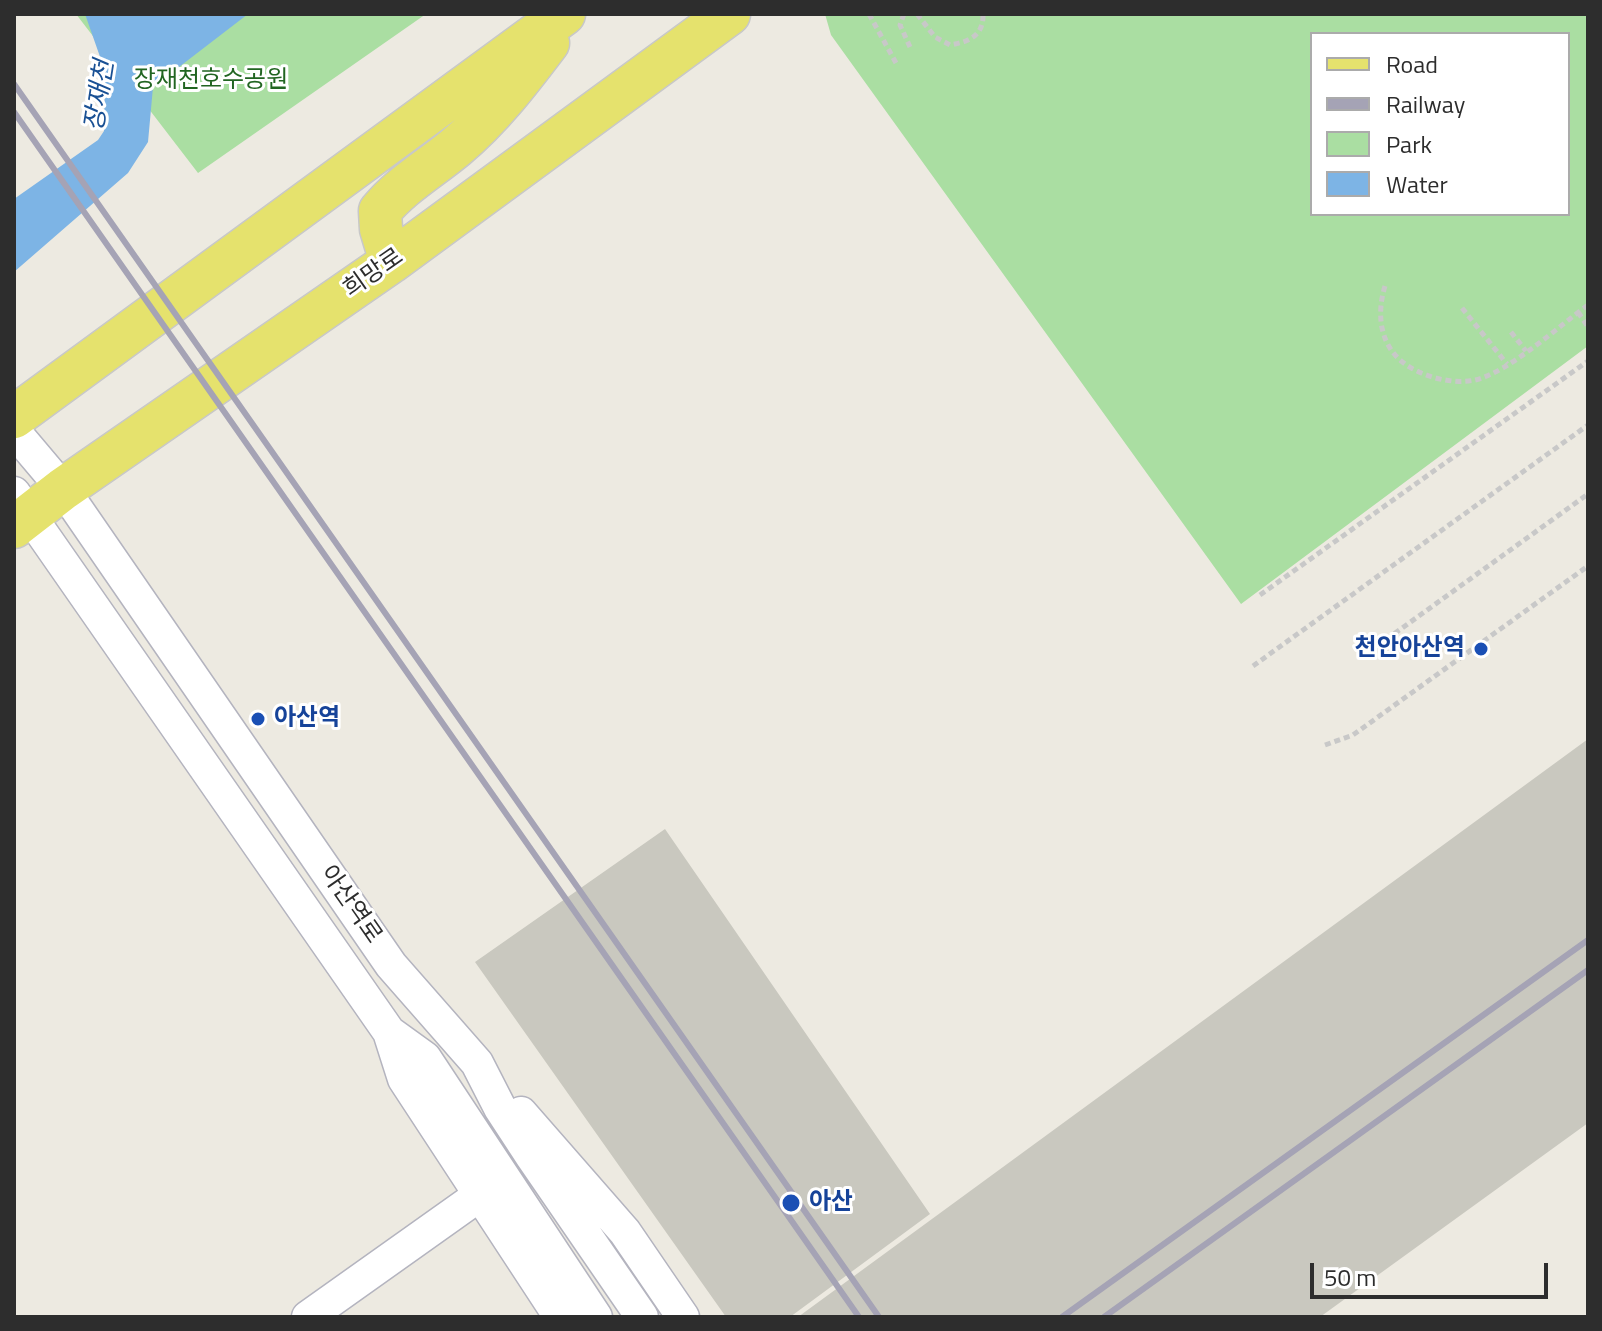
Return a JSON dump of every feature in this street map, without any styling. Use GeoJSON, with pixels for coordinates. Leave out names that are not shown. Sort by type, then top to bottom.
{"type":"FeatureCollection","features":[{"type":"Feature","properties":{"kind":"main road"},"geometry":{"type":"LineString","coordinates":[[14,417],[564,14]]}},
{"type":"Feature","properties":{"kind":"main road"},"geometry":{"type":"LineString","coordinates":[[391,262],[381,229],[380,211],[391,197],[458,145],[499,104],[571,14]]}},
{"type":"Feature","properties":{"kind":"main road","name":"희망로"},"geometry":{"type":"LineString","coordinates":[[30,506],[391,262],[729,14]]}},
{"type":"Feature","properties":{"kind":"street"},"geometry":{"type":"LineString","coordinates":[[14,431],[30,506]]}},
{"type":"Feature","properties":{"kind":"street","name":"아산역로"},"geometry":{"type":"LineString","coordinates":[[30,506],[389,1032],[425,1058],[492,1186],[596,1317]]}},
{"type":"Feature","properties":{"kind":"street","name":"아산역로"},"geometry":{"type":"LineString","coordinates":[[30,506],[391,965],[477,1063],[500,1108],[642,1317]]}},
{"type":"Feature","properties":{"kind":"street"},"geometry":{"type":"LineString","coordinates":[[477,1063],[625,1232],[683,1317]]}},
{"type":"Feature","properties":{"kind":"street"},"geometry":{"type":"LineString","coordinates":[[308,1317],[532,1157]]}},
{"type":"Feature","properties":{"kind":"street"},"geometry":{"type":"LineString","coordinates":[[492,1186],[560,1317]]}},
{"type":"Feature","properties":{"kind":"path"},"geometry":{"type":"LineString","coordinates":[[869,14],[896,63]]}},
{"type":"Feature","properties":{"kind":"path"},"geometry":{"type":"LineString","coordinates":[[904,14],[900,25],[910,47]]}},
{"type":"Feature","properties":{"kind":"path"},"geometry":{"type":"LineString","coordinates":[[917,14],[935,37],[950,45],[964,43],[976,36],[984,22],[983,14]]}},
{"type":"Feature","properties":{"kind":"path"},"geometry":{"type":"LineString","coordinates":[[1385,286],[1380,315],[1384,337],[1394,355],[1410,369],[1440,379],[1475,380],[1507,364],[1588,305]]}},
{"type":"Feature","properties":{"kind":"path"},"geometry":{"type":"LineString","coordinates":[[1462,308],[1507,364]]}},
{"type":"Feature","properties":{"kind":"path"},"geometry":{"type":"LineString","coordinates":[[1578,312],[1588,327]]}},
{"type":"Feature","properties":{"kind":"path"},"geometry":{"type":"LineString","coordinates":[[1511,332],[1526,351]]}},
{"type":"Feature","properties":{"kind":"path"},"geometry":{"type":"LineString","coordinates":[[1260,595],[1588,361]]}},
{"type":"Feature","properties":{"kind":"path"},"geometry":{"type":"LineString","coordinates":[[1253,666],[1588,425]]}},
{"type":"Feature","properties":{"kind":"path"},"geometry":{"type":"LineString","coordinates":[[1362,657],[1588,494]]}},
{"type":"Feature","properties":{"kind":"path"},"geometry":{"type":"LineString","coordinates":[[1325,745],[1353,735],[1588,566]]}},
{"type":"Feature","properties":{"kind":"green space","name":"장재천호수공원"},"geometry":{"type":"Polygon","coordinates":[[[76,14],[426,14],[198,173],[76,14]]]}},
{"type":"Feature","properties":{"kind":"green space"},"geometry":{"type":"Polygon","coordinates":[[[825,14],[1588,14],[1588,346],[1241,604],[831,35],[825,14]]]}},
{"type":"Feature","properties":{"kind":"water"},"geometry":{"type":"Polygon","coordinates":[[[85,14],[248,14],[153,87],[148,142],[128,173],[14,272],[14,199],[98,140],[104,131],[105,71],[85,14]]]}},
{"type":"Feature","properties":{"kind":"building"},"geometry":{"type":"Polygon","coordinates":[[[1588,739],[1588,1123],[1320,1317],[798,1317],[1588,739]]]}},
{"type":"Feature","properties":{"kind":"building"},"geometry":{"type":"Polygon","coordinates":[[[665,829],[930,1214],[790,1317],[726,1317],[475,962],[665,829]]]}},
{"type":"Feature","properties":{"kind":"railway"},"geometry":{"type":"LineString","coordinates":[[14,84],[879,1317]]}},
{"type":"Feature","properties":{"kind":"railway"},"geometry":{"type":"LineString","coordinates":[[14,112],[859,1317]]}},
{"type":"Feature","properties":{"kind":"railway"},"geometry":{"type":"LineString","coordinates":[[1062,1317],[1588,940]]}},
{"type":"Feature","properties":{"kind":"railway"},"geometry":{"type":"LineString","coordinates":[[1104,1317],[1588,970]]}},
{"type":"Feature","properties":{"kind":"place","name":"천안아산역"},"geometry":{"type":"Point","coordinates":[1481,649]}},
{"type":"Feature","properties":{"kind":"place","name":"아산역"},"geometry":{"type":"Point","coordinates":[258,719]}},
{"type":"Feature","properties":{"kind":"place","name":"아산"},"geometry":{"type":"Point","coordinates":[791,1203]}},
{"type":"Feature","properties":{"kind":"water label","name":"장재천"},"geometry":{"type":"Point","coordinates":[101,96]}}]}
